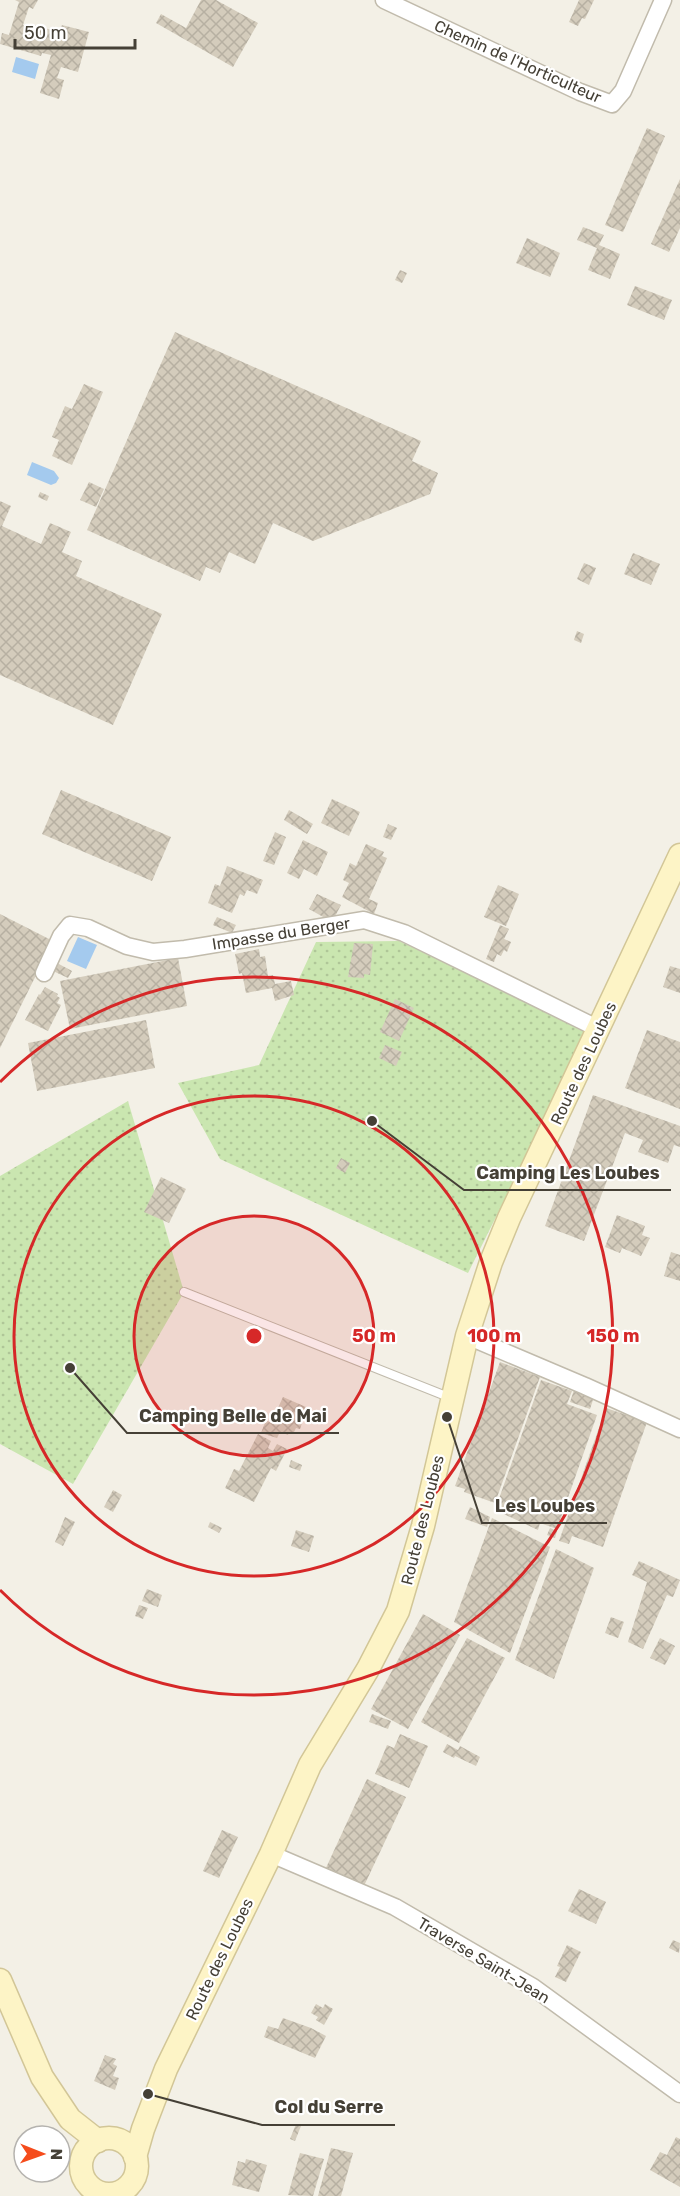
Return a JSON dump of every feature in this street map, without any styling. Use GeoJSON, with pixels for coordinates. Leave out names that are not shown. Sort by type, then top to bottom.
{"type":"FeatureCollection","features":[{"type":"Feature","properties":{"kind":"main road","name":"Route des Loubes"},"geometry":{"type":"LineString","coordinates":[[135,2157],[166,2069],[271,1854],[310,1765],[373,1660],[398,1611],[423,1526],[467,1336],[492,1262],[509,1218],[680,855]]}},
{"type":"Feature","properties":{"kind":"main road"},"geometry":{"type":"LineString","coordinates":[[0,1980],[42,2077],[70,2119],[96,2145]]}},
{"type":"Feature","properties":{"kind":"main road","name":"Route des Loubes"},"geometry":{"type":"LineString","coordinates":[[96,2145],[116,2133],[131,2120],[166,2069]]}},
{"type":"Feature","properties":{"kind":"main road"},"geometry":{"type":"LineString","coordinates":[[124,2142],[131,2149],[135,2157],[136,2173],[121,2194],[95,2193],[83,2175],[96,2145],[124,2142]]}},
{"type":"Feature","properties":{"kind":"street","name":"Chemin de l'Horticulteur"},"geometry":{"type":"LineString","coordinates":[[384,0],[580,92],[612,104],[623,91],[663,0]]}},
{"type":"Feature","properties":{"kind":"street","name":"Impasse du Berger"},"geometry":{"type":"LineString","coordinates":[[44,973],[61,936],[70,925],[88,928],[127,946],[153,952],[185,949],[364,920],[404,933],[599,1029]]}},
{"type":"Feature","properties":{"kind":"street"},"geometry":{"type":"LineString","coordinates":[[467,1336],[680,1429]]}},
{"type":"Feature","properties":{"kind":"street","name":"Traverse Saint-Jean"},"geometry":{"type":"LineString","coordinates":[[271,1854],[395,1907],[533,1987],[680,2094]]}},
{"type":"Feature","properties":{"kind":"lane"},"geometry":{"type":"LineString","coordinates":[[184,1292],[451,1398]]}},
{"type":"Feature","properties":{"kind":"green space"},"geometry":{"type":"Polygon","coordinates":[[[399,941],[589,1031],[468,1273],[220,1159],[178,1083],[259,1065],[316,942],[399,941]]]}},
{"type":"Feature","properties":{"kind":"green space"},"geometry":{"type":"Polygon","coordinates":[[[128,1101],[184,1292],[73,1484],[0,1444],[0,1176],[128,1101]]]}},
{"type":"Feature","properties":{"kind":"water"},"geometry":{"type":"Polygon","coordinates":[[[16,57],[39,64],[35,79],[12,72],[16,57]]]}},
{"type":"Feature","properties":{"kind":"water"},"geometry":{"type":"Polygon","coordinates":[[[32,462],[54,471],[59,478],[56,483],[51,485],[27,475],[32,462]]]}},
{"type":"Feature","properties":{"kind":"water"},"geometry":{"type":"Polygon","coordinates":[[[78,937],[97,945],[86,969],[67,961],[78,937]]]}},
{"type":"Feature","properties":{"kind":"building"},"geometry":{"type":"Polygon","coordinates":[[[15,0],[38,0],[33,9],[29,7],[23,25],[30,24],[59,32],[62,25],[89,32],[78,72],[61,67],[57,78],[64,80],[59,99],[40,93],[51,55],[42,53],[41,56],[0,44],[2,33],[9,35],[19,2],[15,0]]]}},
{"type":"Feature","properties":{"kind":"building"},"geometry":{"type":"Polygon","coordinates":[[[201,0],[216,0],[258,23],[233,67],[156,23],[161,14],[186,28],[201,0]]]}},
{"type":"Feature","properties":{"kind":"building"},"geometry":{"type":"Polygon","coordinates":[[[579,0],[594,0],[585,19],[582,18],[578,26],[569,22],[579,0]]]}},
{"type":"Feature","properties":{"kind":"building"},"geometry":{"type":"Polygon","coordinates":[[[647,128],[665,136],[623,232],[605,225],[647,128]]]}},
{"type":"Feature","properties":{"kind":"building"},"geometry":{"type":"Polygon","coordinates":[[[680,179],[680,228],[669,252],[651,244],[680,179]]]}},
{"type":"Feature","properties":{"kind":"building"},"geometry":{"type":"Polygon","coordinates":[[[583,227],[604,235],[599,245],[620,254],[610,279],[588,270],[597,248],[577,240],[583,227]]]}},
{"type":"Feature","properties":{"kind":"building"},"geometry":{"type":"Polygon","coordinates":[[[527,238],[560,253],[550,277],[516,263],[527,238]]]}},
{"type":"Feature","properties":{"kind":"building"},"geometry":{"type":"Polygon","coordinates":[[[400,270],[407,273],[402,283],[395,280],[400,270]]]}},
{"type":"Feature","properties":{"kind":"building"},"geometry":{"type":"Polygon","coordinates":[[[635,286],[672,300],[664,320],[627,305],[635,286]]]}},
{"type":"Feature","properties":{"kind":"building"},"geometry":{"type":"Polygon","coordinates":[[[175,332],[421,441],[412,461],[438,473],[430,494],[313,541],[273,523],[255,564],[229,552],[220,573],[206,567],[200,581],[87,530],[175,332]]]}},
{"type":"Feature","properties":{"kind":"building"},"geometry":{"type":"Polygon","coordinates":[[[84,384],[103,392],[72,465],[52,456],[59,440],[52,437],[65,406],[72,409],[84,384]]]}},
{"type":"Feature","properties":{"kind":"building"},"geometry":{"type":"Polygon","coordinates":[[[89,482],[104,489],[96,507],[80,500],[89,482]]]}},
{"type":"Feature","properties":{"kind":"building"},"geometry":{"type":"Polygon","coordinates":[[[40,492],[49,496],[47,501],[38,497],[40,492]]]}},
{"type":"Feature","properties":{"kind":"building"},"geometry":{"type":"Polygon","coordinates":[[[0,501],[11,506],[2,526],[41,544],[50,523],[71,532],[62,552],[82,561],[76,576],[162,614],[113,725],[0,675],[0,501]]]}},
{"type":"Feature","properties":{"kind":"building"},"geometry":{"type":"Polygon","coordinates":[[[633,553],[660,564],[651,585],[624,574],[633,553]]]}},
{"type":"Feature","properties":{"kind":"building"},"geometry":{"type":"Polygon","coordinates":[[[584,563],[596,568],[589,585],[577,579],[584,563]]]}},
{"type":"Feature","properties":{"kind":"building"},"geometry":{"type":"Polygon","coordinates":[[[577,631],[584,634],[581,643],[574,640],[577,631]]]}},
{"type":"Feature","properties":{"kind":"building"},"geometry":{"type":"Polygon","coordinates":[[[61,790],[171,837],[152,881],[42,834],[61,790]]]}},
{"type":"Feature","properties":{"kind":"building"},"geometry":{"type":"Polygon","coordinates":[[[332,799],[360,812],[349,836],[321,823],[332,799]]]}},
{"type":"Feature","properties":{"kind":"building"},"geometry":{"type":"Polygon","coordinates":[[[289,810],[313,824],[307,834],[284,820],[289,810]]]}},
{"type":"Feature","properties":{"kind":"building"},"geometry":{"type":"Polygon","coordinates":[[[388,824],[397,828],[391,840],[383,837],[388,824]]]}},
{"type":"Feature","properties":{"kind":"building"},"geometry":{"type":"Polygon","coordinates":[[[275,832],[286,837],[274,865],[263,861],[275,832]]]}},
{"type":"Feature","properties":{"kind":"building"},"geometry":{"type":"Polygon","coordinates":[[[303,840],[328,852],[317,876],[304,869],[299,879],[287,873],[303,840]]]}},
{"type":"Feature","properties":{"kind":"building"},"geometry":{"type":"Polygon","coordinates":[[[366,844],[384,852],[382,856],[387,858],[369,899],[378,903],[374,914],[342,897],[349,883],[343,880],[350,863],[356,866],[366,844]]]}},
{"type":"Feature","properties":{"kind":"building"},"geometry":{"type":"Polygon","coordinates":[[[227,866],[263,880],[257,894],[247,890],[244,896],[240,894],[232,913],[208,903],[215,884],[220,886],[227,866]]]}},
{"type":"Feature","properties":{"kind":"building"},"geometry":{"type":"Polygon","coordinates":[[[498,885],[519,894],[506,926],[484,917],[498,885]]]}},
{"type":"Feature","properties":{"kind":"building"},"geometry":{"type":"Polygon","coordinates":[[[317,894],[341,905],[332,922],[309,909],[317,894]]]}},
{"type":"Feature","properties":{"kind":"building"},"geometry":{"type":"Polygon","coordinates":[[[0,914],[53,941],[0,1048],[0,914]]]}},
{"type":"Feature","properties":{"kind":"building"},"geometry":{"type":"Polygon","coordinates":[[[217,917],[236,925],[232,933],[213,925],[217,917]]]}},
{"type":"Feature","properties":{"kind":"building"},"geometry":{"type":"Polygon","coordinates":[[[500,925],[509,929],[504,939],[511,942],[507,952],[504,950],[501,956],[497,954],[494,962],[486,959],[500,925]]]}},
{"type":"Feature","properties":{"kind":"building"},"geometry":{"type":"Polygon","coordinates":[[[354,943],[373,944],[370,975],[364,974],[364,978],[348,977],[354,943]]]}},
{"type":"Feature","properties":{"kind":"building"},"geometry":{"type":"Polygon","coordinates":[[[259,949],[260,957],[265,956],[268,976],[273,975],[275,984],[291,981],[294,995],[275,1001],[272,988],[246,993],[235,954],[259,949]]]}},
{"type":"Feature","properties":{"kind":"building"},"geometry":{"type":"Polygon","coordinates":[[[178,958],[187,1006],[70,1029],[60,981],[178,958]]]}},
{"type":"Feature","properties":{"kind":"building"},"geometry":{"type":"Polygon","coordinates":[[[57,963],[72,971],[68,978],[53,971],[57,963]]]}},
{"type":"Feature","properties":{"kind":"building"},"geometry":{"type":"Polygon","coordinates":[[[670,966],[680,969],[680,993],[663,987],[670,966]]]}},
{"type":"Feature","properties":{"kind":"building"},"geometry":{"type":"Polygon","coordinates":[[[45,987],[58,994],[60,998],[57,1003],[61,1005],[48,1031],[25,1020],[45,987]]]}},
{"type":"Feature","properties":{"kind":"building"},"geometry":{"type":"Polygon","coordinates":[[[395,999],[414,1008],[399,1041],[380,1032],[395,999]]]}},
{"type":"Feature","properties":{"kind":"building"},"geometry":{"type":"Polygon","coordinates":[[[146,1020],[155,1068],[37,1091],[28,1043],[146,1020]]]}},
{"type":"Feature","properties":{"kind":"building"},"geometry":{"type":"Polygon","coordinates":[[[647,1030],[680,1042],[680,1109],[625,1088],[647,1030]]]}},
{"type":"Feature","properties":{"kind":"building"},"geometry":{"type":"Polygon","coordinates":[[[385,1045],[402,1052],[396,1066],[379,1058],[385,1045]]]}},
{"type":"Feature","properties":{"kind":"building"},"geometry":{"type":"Polygon","coordinates":[[[593,1095],[680,1126],[680,1147],[674,1145],[668,1163],[638,1152],[643,1140],[625,1133],[584,1241],[545,1226],[593,1095]]]}},
{"type":"Feature","properties":{"kind":"building"},"geometry":{"type":"Polygon","coordinates":[[[341,1158],[350,1163],[345,1173],[336,1168],[341,1158]]]}},
{"type":"Feature","properties":{"kind":"building"},"geometry":{"type":"Polygon","coordinates":[[[161,1177],[186,1189],[169,1223],[144,1212],[161,1177]]]}},
{"type":"Feature","properties":{"kind":"building"},"geometry":{"type":"Polygon","coordinates":[[[617,1215],[645,1226],[642,1235],[650,1238],[641,1256],[622,1248],[620,1253],[605,1247],[617,1215]]]}},
{"type":"Feature","properties":{"kind":"building"},"geometry":{"type":"Polygon","coordinates":[[[671,1252],[680,1255],[680,1281],[664,1276],[671,1252]]]}},
{"type":"Feature","properties":{"kind":"building"},"geometry":{"type":"Polygon","coordinates":[[[500,1362],[540,1377],[495,1503],[464,1492],[465,1489],[455,1486],[500,1362]]]}},
{"type":"Feature","properties":{"kind":"building"},"geometry":{"type":"Polygon","coordinates":[[[541,1380],[572,1391],[567,1404],[597,1415],[557,1529],[540,1523],[538,1530],[495,1510],[541,1380]]]}},
{"type":"Feature","properties":{"kind":"building"},"geometry":{"type":"Polygon","coordinates":[[[574,1390],[594,1397],[590,1409],[570,1402],[574,1390]]]}},
{"type":"Feature","properties":{"kind":"building"},"geometry":{"type":"Polygon","coordinates":[[[283,1397],[306,1407],[299,1421],[302,1423],[300,1429],[296,1428],[293,1434],[289,1432],[288,1435],[280,1432],[277,1438],[261,1433],[266,1420],[271,1423],[283,1397]]]}},
{"type":"Feature","properties":{"kind":"building"},"geometry":{"type":"Polygon","coordinates":[[[606,1408],[647,1422],[603,1547],[572,1536],[569,1544],[559,1541],[606,1408]]]}},
{"type":"Feature","properties":{"kind":"building"},"geometry":{"type":"Polygon","coordinates":[[[258,1434],[271,1441],[268,1448],[273,1451],[277,1444],[287,1449],[276,1471],[271,1468],[254,1502],[225,1488],[234,1469],[239,1471],[258,1434]]]}},
{"type":"Feature","properties":{"kind":"building"},"geometry":{"type":"Polygon","coordinates":[[[291,1460],[302,1465],[300,1471],[289,1467],[291,1460]]]}},
{"type":"Feature","properties":{"kind":"building"},"geometry":{"type":"Polygon","coordinates":[[[113,1490],[122,1495],[113,1512],[104,1507],[113,1490]]]}},
{"type":"Feature","properties":{"kind":"building"},"geometry":{"type":"Polygon","coordinates":[[[470,1507],[490,1517],[487,1527],[465,1519],[470,1507]]]}},
{"type":"Feature","properties":{"kind":"building"},"geometry":{"type":"Polygon","coordinates":[[[65,1517],[75,1522],[63,1546],[55,1542],[65,1517]]]}},
{"type":"Feature","properties":{"kind":"building"},"geometry":{"type":"Polygon","coordinates":[[[492,1518],[550,1547],[510,1653],[454,1622],[492,1518]]]}},
{"type":"Feature","properties":{"kind":"building"},"geometry":{"type":"Polygon","coordinates":[[[210,1522],[222,1528],[219,1533],[208,1527],[210,1522]]]}},
{"type":"Feature","properties":{"kind":"building"},"geometry":{"type":"Polygon","coordinates":[[[550,1528],[557,1531],[555,1538],[547,1535],[550,1528]]]}},
{"type":"Feature","properties":{"kind":"building"},"geometry":{"type":"Polygon","coordinates":[[[296,1530],[314,1536],[309,1552],[291,1546],[296,1530]]]}},
{"type":"Feature","properties":{"kind":"building"},"geometry":{"type":"Polygon","coordinates":[[[556,1549],[594,1568],[554,1679],[515,1660],[556,1549]]]}},
{"type":"Feature","properties":{"kind":"building"},"geometry":{"type":"Polygon","coordinates":[[[639,1561],[680,1580],[673,1597],[667,1595],[643,1649],[628,1642],[647,1582],[632,1575],[639,1561]]]}},
{"type":"Feature","properties":{"kind":"building"},"geometry":{"type":"Polygon","coordinates":[[[147,1589],[162,1595],[158,1607],[142,1601],[147,1589]]]}},
{"type":"Feature","properties":{"kind":"building"},"geometry":{"type":"Polygon","coordinates":[[[139,1605],[148,1608],[143,1619],[135,1616],[139,1605]]]}},
{"type":"Feature","properties":{"kind":"building"},"geometry":{"type":"Polygon","coordinates":[[[423,1614],[460,1635],[408,1729],[371,1709],[423,1614]]]}},
{"type":"Feature","properties":{"kind":"building"},"geometry":{"type":"Polygon","coordinates":[[[611,1617],[624,1622],[618,1638],[605,1633],[611,1617]]]}},
{"type":"Feature","properties":{"kind":"building"},"geometry":{"type":"Polygon","coordinates":[[[467,1638],[505,1658],[459,1743],[421,1722],[467,1638]]]}},
{"type":"Feature","properties":{"kind":"building"},"geometry":{"type":"Polygon","coordinates":[[[660,1638],[675,1646],[665,1665],[650,1658],[660,1638]]]}},
{"type":"Feature","properties":{"kind":"building"},"geometry":{"type":"Polygon","coordinates":[[[372,1714],[391,1721],[388,1729],[369,1722],[372,1714]]]}},
{"type":"Feature","properties":{"kind":"building"},"geometry":{"type":"Polygon","coordinates":[[[400,1734],[428,1746],[409,1788],[375,1774],[387,1745],[394,1748],[400,1734]]]}},
{"type":"Feature","properties":{"kind":"building"},"geometry":{"type":"Polygon","coordinates":[[[447,1744],[458,1750],[460,1746],[480,1757],[476,1766],[443,1752],[447,1744]]]}},
{"type":"Feature","properties":{"kind":"building"},"geometry":{"type":"Polygon","coordinates":[[[367,1779],[406,1797],[363,1888],[325,1870],[367,1779]]]}},
{"type":"Feature","properties":{"kind":"building"},"geometry":{"type":"Polygon","coordinates":[[[222,1830],[238,1837],[219,1878],[203,1871],[222,1830]]]}},
{"type":"Feature","properties":{"kind":"building"},"geometry":{"type":"Polygon","coordinates":[[[579,1889],[606,1902],[596,1924],[568,1911],[579,1889]]]}},
{"type":"Feature","properties":{"kind":"building"},"geometry":{"type":"Polygon","coordinates":[[[673,1940],[680,1943],[679,1953],[669,1948],[673,1940]]]}},
{"type":"Feature","properties":{"kind":"building"},"geometry":{"type":"Polygon","coordinates":[[[567,1945],[581,1952],[566,1982],[555,1977],[560,1967],[557,1966],[567,1945]]]}},
{"type":"Feature","properties":{"kind":"building"},"geometry":{"type":"Polygon","coordinates":[[[316,2004],[323,2008],[325,2004],[333,2009],[324,2025],[316,2020],[318,2017],[311,2013],[316,2004]]]}},
{"type":"Feature","properties":{"kind":"building"},"geometry":{"type":"Polygon","coordinates":[[[283,2018],[326,2036],[315,2058],[264,2037],[268,2026],[278,2029],[283,2018]]]}},
{"type":"Feature","properties":{"kind":"building"},"geometry":{"type":"Polygon","coordinates":[[[105,2055],[116,2059],[113,2064],[117,2066],[113,2076],[119,2078],[115,2090],[94,2081],[105,2055]]]}},
{"type":"Feature","properties":{"kind":"building"},"geometry":{"type":"Polygon","coordinates":[[[296,2124],[301,2126],[295,2141],[290,2139],[296,2124]]]}},
{"type":"Feature","properties":{"kind":"building"},"geometry":{"type":"Polygon","coordinates":[[[676,2137],[680,2139],[680,2187],[650,2170],[660,2152],[667,2155],[676,2137]]]}},
{"type":"Feature","properties":{"kind":"building"},"geometry":{"type":"Polygon","coordinates":[[[331,2148],[353,2153],[341,2196],[318,2196],[331,2148]]]}},
{"type":"Feature","properties":{"kind":"building"},"geometry":{"type":"Polygon","coordinates":[[[300,2153],[324,2159],[313,2196],[288,2195],[300,2153]]]}},
{"type":"Feature","properties":{"kind":"building"},"geometry":{"type":"Polygon","coordinates":[[[246,2159],[267,2165],[259,2192],[232,2185],[238,2161],[245,2163],[246,2159]]]}},
{"type":"Feature","properties":{"kind":"place","name":"Camping Les Loubes"},"geometry":{"type":"Point","coordinates":[372,1121]}},
{"type":"Feature","properties":{"kind":"place","name":"Camping Belle de Mai"},"geometry":{"type":"Point","coordinates":[70,1368]}},
{"type":"Feature","properties":{"kind":"place","name":"Les Loubes"},"geometry":{"type":"Point","coordinates":[447,1417]}},
{"type":"Feature","properties":{"kind":"place","name":"Col du Serre"},"geometry":{"type":"Point","coordinates":[148,2094]}}]}
